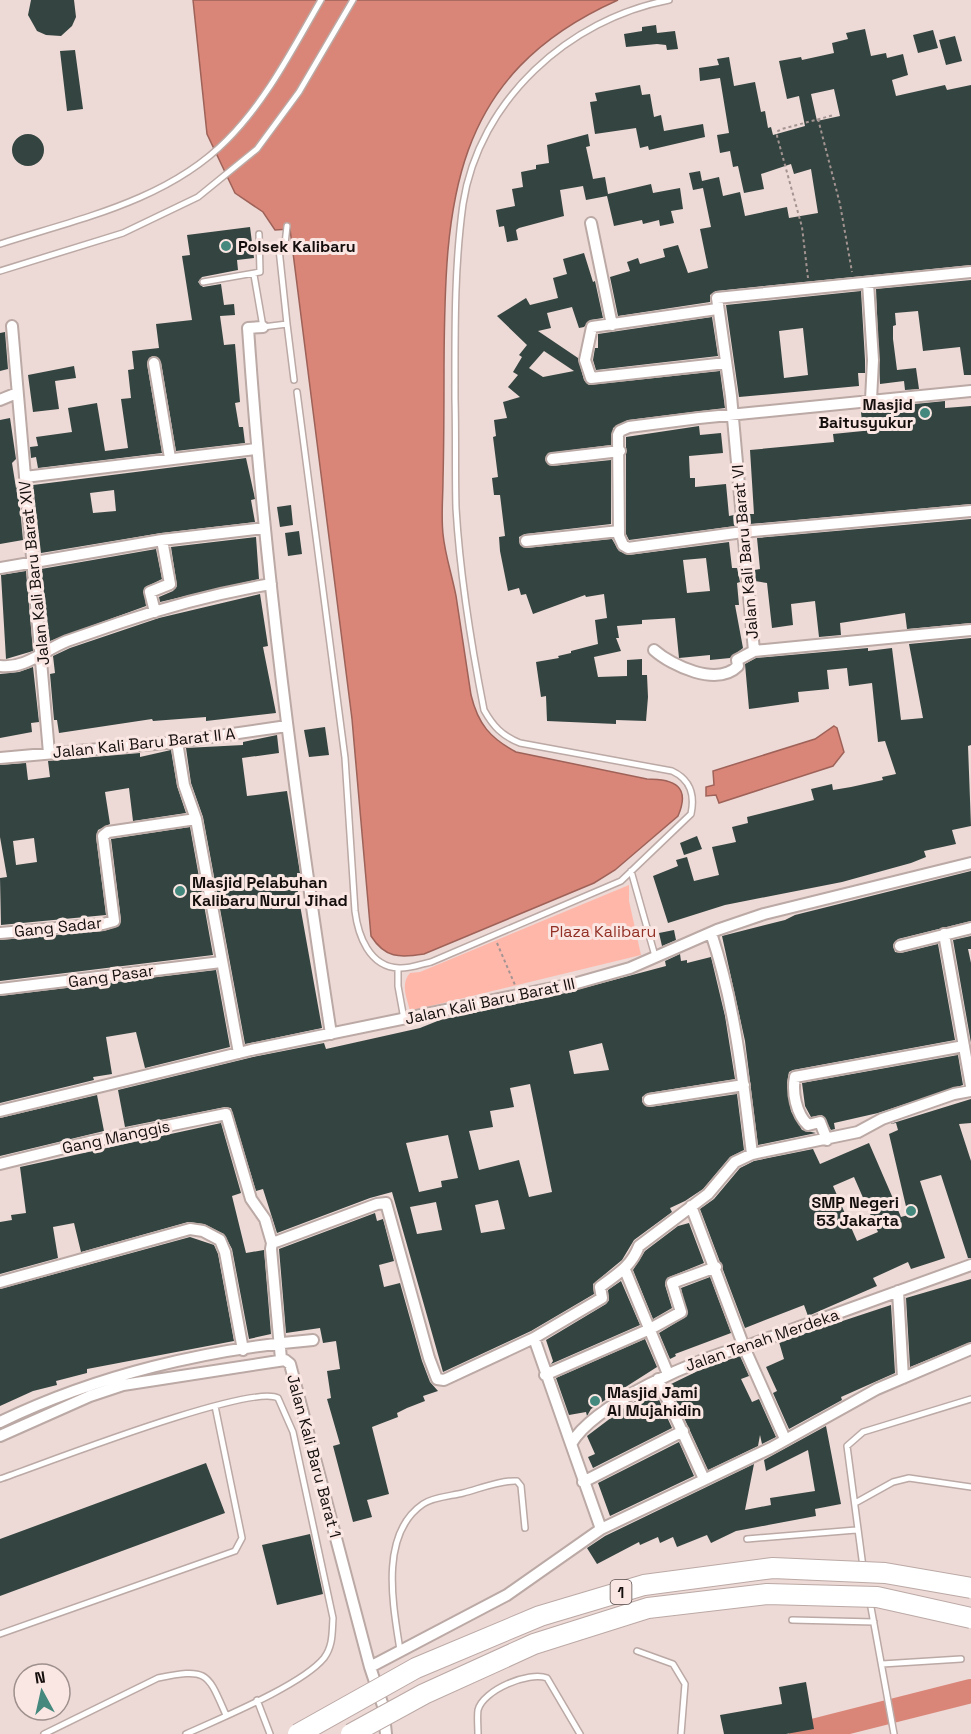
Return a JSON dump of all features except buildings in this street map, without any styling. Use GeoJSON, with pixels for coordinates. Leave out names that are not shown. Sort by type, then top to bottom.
{"type":"FeatureCollection","features":[{"type":"Feature","properties":{"kind":"highway","name":"1"},"geometry":{"type":"LineString","coordinates":[[298,1734],[416,1668],[540,1616],[644,1585],[773,1568],[885,1573],[971,1588]]}},
{"type":"Feature","properties":{"kind":"highway","name":"1"},"geometry":{"type":"LineString","coordinates":[[351,1734],[424,1694],[534,1644],[648,1608],[766,1594],[877,1596],[971,1618]]}},
{"type":"Feature","properties":{"kind":"street"},"geometry":{"type":"LineString","coordinates":[[591,223],[612,325]]}},
{"type":"Feature","properties":{"kind":"street"},"geometry":{"type":"LineString","coordinates":[[726,363],[589,378],[585,360],[592,327],[717,309],[716,300],[719,297],[971,272]]}},
{"type":"Feature","properties":{"kind":"street"},"geometry":{"type":"LineString","coordinates":[[868,283],[873,360],[871,400]]}},
{"type":"Feature","properties":{"kind":"street","name":"Jalan Kali Baru Barat VI"},"geometry":{"type":"LineString","coordinates":[[717,309],[732,414],[754,651],[971,630]]}},
{"type":"Feature","properties":{"kind":"street","name":"Jalan Kali Baru Barat XIV"},"geometry":{"type":"LineString","coordinates":[[12,326],[49,753]]}},
{"type":"Feature","properties":{"kind":"street"},"geometry":{"type":"LineString","coordinates":[[263,327],[248,328],[256,449],[287,726],[331,1034]]}},
{"type":"Feature","properties":{"kind":"street"},"geometry":{"type":"LineString","coordinates":[[154,363],[170,458]]}},
{"type":"Feature","properties":{"kind":"street"},"geometry":{"type":"LineString","coordinates":[[971,391],[732,414],[623,429],[618,435],[620,452],[619,531],[620,541],[628,548],[743,532],[971,511]]}},
{"type":"Feature","properties":{"kind":"street"},"geometry":{"type":"LineString","coordinates":[[0,400],[17,393]]}},
{"type":"Feature","properties":{"kind":"street"},"geometry":{"type":"LineString","coordinates":[[25,477],[256,449]]}},
{"type":"Feature","properties":{"kind":"street"},"geometry":{"type":"LineString","coordinates":[[552,459],[620,452]]}},
{"type":"Feature","properties":{"kind":"street"},"geometry":{"type":"LineString","coordinates":[[0,568],[162,540],[265,528]]}},
{"type":"Feature","properties":{"kind":"street"},"geometry":{"type":"LineString","coordinates":[[526,541],[619,531]]}},
{"type":"Feature","properties":{"kind":"street"},"geometry":{"type":"LineString","coordinates":[[155,612],[150,592],[171,584],[162,540]]}},
{"type":"Feature","properties":{"kind":"street"},"geometry":{"type":"LineString","coordinates":[[0,666],[34,661],[42,653],[68,641],[200,598],[271,584]]}},
{"type":"Feature","properties":{"kind":"street"},"geometry":{"type":"LineString","coordinates":[[654,650],[669,663],[687,671],[725,674],[738,666],[738,659],[754,651]]}},
{"type":"Feature","properties":{"kind":"street","name":"Jalan Kali Baru Barat II A"},"geometry":{"type":"LineString","coordinates":[[0,758],[177,742],[287,726]]}},
{"type":"Feature","properties":{"kind":"street"},"geometry":{"type":"LineString","coordinates":[[177,742],[184,784],[196,819],[239,1053]]}},
{"type":"Feature","properties":{"kind":"street","name":"Gang Sadar"},"geometry":{"type":"LineString","coordinates":[[0,933],[104,924],[114,921],[103,836],[108,832],[196,819]]}},
{"type":"Feature","properties":{"kind":"street","name":"Jalan Kali Baru Barat III"},"geometry":{"type":"LineString","coordinates":[[0,1110],[239,1053],[588,980],[655,958],[711,933],[764,914],[971,863]]}},
{"type":"Feature","properties":{"kind":"street"},"geometry":{"type":"LineString","coordinates":[[900,946],[971,928]]}},
{"type":"Feature","properties":{"kind":"street"},"geometry":{"type":"LineString","coordinates":[[711,933],[723,971],[744,1085],[752,1154]]}},
{"type":"Feature","properties":{"kind":"street"},"geometry":{"type":"LineString","coordinates":[[944,934],[967,1048],[971,1086]]}},
{"type":"Feature","properties":{"kind":"street","name":"Gang Pasar"},"geometry":{"type":"LineString","coordinates":[[0,989],[221,962]]}},
{"type":"Feature","properties":{"kind":"street"},"geometry":{"type":"LineString","coordinates":[[827,1140],[820,1122],[806,1124],[801,1118],[796,1104],[795,1077],[967,1048]]}},
{"type":"Feature","properties":{"kind":"street"},"geometry":{"type":"LineString","coordinates":[[649,1100],[744,1085]]}},
{"type":"Feature","properties":{"kind":"street"},"geometry":{"type":"LineString","coordinates":[[281,1359],[272,1243],[376,1204],[386,1203],[413,1306],[437,1379],[444,1380],[534,1338],[602,1298],[601,1286],[625,1270],[636,1256],[639,1246],[678,1219],[708,1194],[735,1162],[752,1154],[858,1132],[882,1119],[954,1094],[971,1091]]}},
{"type":"Feature","properties":{"kind":"street","name":"Gang Manggis"},"geometry":{"type":"LineString","coordinates":[[0,1164],[222,1113],[226,1114],[251,1199],[261,1211],[272,1243]]}},
{"type":"Feature","properties":{"kind":"street"},"geometry":{"type":"LineString","coordinates":[[691,1206],[716,1267],[744,1347],[785,1439]]}},
{"type":"Feature","properties":{"kind":"street"},"geometry":{"type":"LineString","coordinates":[[0,1282],[122,1250],[183,1231],[202,1231],[218,1237],[222,1243],[243,1350]]}},
{"type":"Feature","properties":{"kind":"street","name":"Jalan Tanah Merdeka"},"geometry":{"type":"LineString","coordinates":[[571,1444],[581,1428],[663,1377],[721,1352],[744,1347],[971,1265]]}},
{"type":"Feature","properties":{"kind":"street"},"geometry":{"type":"LineString","coordinates":[[545,1375],[650,1329],[681,1312],[672,1283],[716,1267]]}},
{"type":"Feature","properties":{"kind":"street"},"geometry":{"type":"LineString","coordinates":[[625,1270],[650,1329],[663,1377],[683,1431],[704,1479]]}},
{"type":"Feature","properties":{"kind":"street"},"geometry":{"type":"LineString","coordinates":[[898,1291],[903,1378]]}},
{"type":"Feature","properties":{"kind":"street"},"geometry":{"type":"LineString","coordinates":[[534,1338],[545,1375],[601,1529]]}},
{"type":"Feature","properties":{"kind":"street"},"geometry":{"type":"LineString","coordinates":[[0,1422],[57,1396],[106,1379],[243,1350],[314,1340]]}},
{"type":"Feature","properties":{"kind":"street"},"geometry":{"type":"LineString","coordinates":[[369,1667],[507,1595],[601,1529],[903,1378],[971,1349]]}},
{"type":"Feature","properties":{"kind":"street","name":"Jalan Kali Baru Barat 1"},"geometry":{"type":"LineString","coordinates":[[0,1436],[90,1396],[123,1385],[281,1359],[290,1364],[369,1667],[383,1706],[386,1734]]}},
{"type":"Feature","properties":{"kind":"street"},"geometry":{"type":"LineString","coordinates":[[583,1482],[683,1431]]}},
{"type":"Feature","properties":{"kind":"lane"},"geometry":{"type":"LineString","coordinates":[[0,244],[151,193],[227,141],[270,86],[321,0]]}},
{"type":"Feature","properties":{"kind":"lane"},"geometry":{"type":"LineString","coordinates":[[0,271],[123,233],[198,196],[257,150],[298,92],[353,0]]}},
{"type":"Feature","properties":{"kind":"lane"},"geometry":{"type":"LineString","coordinates":[[297,392],[345,758],[357,929],[365,948],[382,963],[398,969],[431,962],[621,881],[691,814],[694,802],[691,787],[682,776],[672,771],[520,743],[505,737],[492,724],[484,710],[458,525],[454,302],[463,202],[476,159],[493,123],[514,92],[535,68],[574,38],[627,11],[669,0]]}},
{"type":"Feature","properties":{"kind":"lane"},"geometry":{"type":"LineString","coordinates":[[287,226],[285,244],[279,249],[294,380]]}},
{"type":"Feature","properties":{"kind":"lane"},"geometry":{"type":"LineString","coordinates":[[203,282],[260,272],[262,262],[259,234]]}},
{"type":"Feature","properties":{"kind":"lane"},"geometry":{"type":"LineString","coordinates":[[254,274],[263,327],[287,324]]}},
{"type":"Feature","properties":{"kind":"lane"},"geometry":{"type":"LineString","coordinates":[[631,871],[655,958]]}},
{"type":"Feature","properties":{"kind":"lane"},"geometry":{"type":"LineString","coordinates":[[398,969],[398,986],[404,1019]]}},
{"type":"Feature","properties":{"kind":"lane"},"geometry":{"type":"LineString","coordinates":[[0,1479],[215,1406],[273,1395],[283,1406],[293,1432],[333,1618],[332,1642],[320,1663],[308,1674],[186,1734]]}},
{"type":"Feature","properties":{"kind":"lane"},"geometry":{"type":"LineString","coordinates":[[865,1576],[856,1530],[857,1502],[847,1446],[863,1432],[971,1399]]}},
{"type":"Feature","properties":{"kind":"lane"},"geometry":{"type":"LineString","coordinates":[[0,1634],[235,1551],[242,1538],[215,1406]]}},
{"type":"Feature","properties":{"kind":"lane"},"geometry":{"type":"LineString","coordinates":[[857,1502],[893,1482],[909,1478],[971,1487]]}},
{"type":"Feature","properties":{"kind":"lane"},"geometry":{"type":"LineString","coordinates":[[400,1650],[392,1600],[392,1580],[399,1530],[404,1520],[425,1503],[517,1481],[521,1486],[525,1528]]}},
{"type":"Feature","properties":{"kind":"lane"},"geometry":{"type":"LineString","coordinates":[[747,1539],[856,1530]]}},
{"type":"Feature","properties":{"kind":"lane"},"geometry":{"type":"LineString","coordinates":[[867,1587],[882,1664],[887,1706],[894,1734]]}},
{"type":"Feature","properties":{"kind":"lane"},"geometry":{"type":"LineString","coordinates":[[792,1620],[874,1622]]}},
{"type":"Feature","properties":{"kind":"lane"},"geometry":{"type":"LineString","coordinates":[[637,1651],[674,1664],[685,1684],[681,1734]]}},
{"type":"Feature","properties":{"kind":"lane"},"geometry":{"type":"LineString","coordinates":[[882,1664],[961,1659]]}},
{"type":"Feature","properties":{"kind":"lane"},"geometry":{"type":"LineString","coordinates":[[44,1734],[158,1678],[176,1674],[202,1674],[210,1679],[226,1716]]}},
{"type":"Feature","properties":{"kind":"lane"},"geometry":{"type":"LineString","coordinates":[[478,1734],[478,1710],[483,1701],[498,1689],[535,1676],[547,1678],[579,1734]]}},
{"type":"Feature","properties":{"kind":"lane"},"geometry":{"type":"LineString","coordinates":[[257,1700],[270,1734]]}},
{"type":"Feature","properties":{"kind":"path"},"geometry":{"type":"LineString","coordinates":[[809,287],[802,227],[777,136],[778,131],[834,115]]}},
{"type":"Feature","properties":{"kind":"path"},"geometry":{"type":"LineString","coordinates":[[818,118],[840,204],[853,284]]}},
{"type":"Feature","properties":{"kind":"path"},"geometry":{"type":"LineString","coordinates":[[496,943],[520,995]]}},
{"type":"Feature","properties":{"kind":"green space","name":"Plaza Kalibaru"},"geometry":{"type":"Polygon","coordinates":[[[629,885],[629,901],[641,955],[410,1011],[405,982],[410,973],[420,972],[629,885]]]}},
{"type":"Feature","properties":{"kind":"shaded area"},"geometry":{"type":"Polygon","coordinates":[[[193,0],[618,0],[562,31],[520,66],[489,106],[468,150],[455,198],[448,250],[442,527],[456,596],[471,695],[477,714],[486,729],[516,752],[672,783],[681,791],[682,806],[678,816],[615,870],[594,883],[424,954],[393,955],[382,949],[371,936],[352,719],[290,229],[275,230],[263,212],[235,193],[207,134],[193,0]]]}},
{"type":"Feature","properties":{"kind":"shaded area"},"geometry":{"type":"Polygon","coordinates":[[[834,726],[837,728],[844,752],[833,766],[719,803],[716,795],[706,796],[706,787],[714,785],[713,771],[815,739],[834,726]]]}},
{"type":"Feature","properties":{"kind":"waterway"},"geometry":{"type":"LineString","coordinates":[[801,1734],[971,1691]]}},
{"type":"Feature","properties":{"kind":"place","name":"Polsek Kalibaru"},"geometry":{"type":"Point","coordinates":[226,246]}},
{"type":"Feature","properties":{"kind":"place","name":"Masjid Baitusyukur"},"geometry":{"type":"Point","coordinates":[925,413]}},
{"type":"Feature","properties":{"kind":"place","name":"Masjid Pelabuhan Kalibaru Nurul Jihad"},"geometry":{"type":"Point","coordinates":[180,891]}},
{"type":"Feature","properties":{"kind":"place","name":"SMP Negeri 53 Jakarta"},"geometry":{"type":"Point","coordinates":[911,1211]}},
{"type":"Feature","properties":{"kind":"place","name":"Masjid Jami Al Mujahidin"},"geometry":{"type":"Point","coordinates":[595,1401]}}]}
